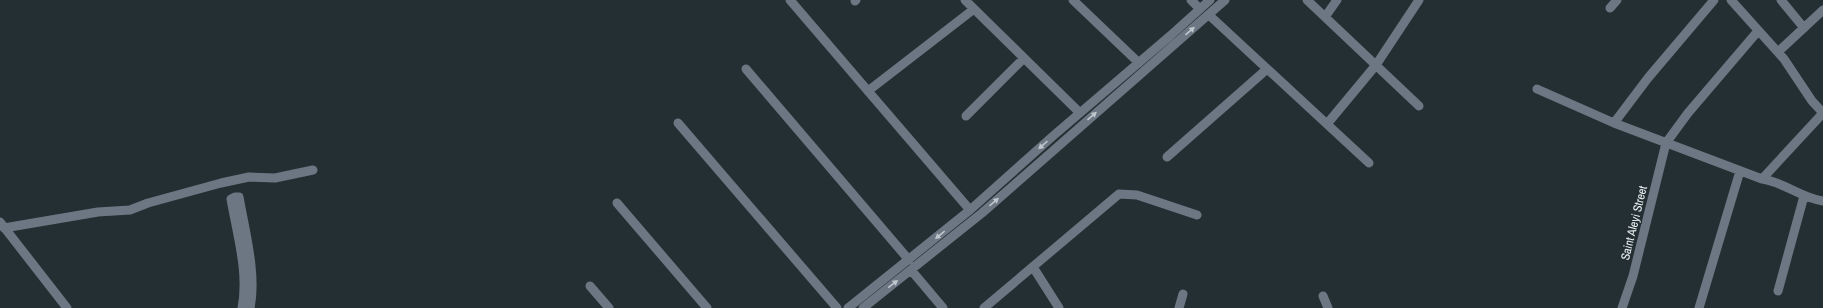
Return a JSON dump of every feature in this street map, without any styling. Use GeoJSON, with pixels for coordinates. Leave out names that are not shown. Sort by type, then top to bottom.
{"type":"FeatureCollection","features":[{"type":"Feature","properties":{"kind":"street"},"geometry":{"type":"LineString","coordinates":[[790,0],[970,210]]}},
{"type":"Feature","properties":{"kind":"street"},"geometry":{"type":"LineString","coordinates":[[965,0],[1080,113]]}},
{"type":"Feature","properties":{"kind":"street"},"geometry":{"type":"LineString","coordinates":[[1073,0],[1139,63]]}},
{"type":"Feature","properties":{"kind":"street"},"geometry":{"type":"LineString","coordinates":[[1191,0],[1200,9]]}},
{"type":"Feature","properties":{"kind":"street"},"geometry":{"type":"LineString","coordinates":[[863,308],[982,213],[1074,132],[1173,40],[1200,9],[1210,0]]}},
{"type":"Feature","properties":{"kind":"street"},"geometry":{"type":"LineString","coordinates":[[848,308],[970,210],[1067,124],[1139,63],[1209,15],[1225,0]]}},
{"type":"Feature","properties":{"kind":"street"},"geometry":{"type":"LineString","coordinates":[[1307,0],[1419,106]]}},
{"type":"Feature","properties":{"kind":"street"},"geometry":{"type":"LineString","coordinates":[[1325,17],[1337,0]]}},
{"type":"Feature","properties":{"kind":"street"},"geometry":{"type":"LineString","coordinates":[[1327,124],[1376,65],[1419,0]]}},
{"type":"Feature","properties":{"kind":"street"},"geometry":{"type":"LineString","coordinates":[[1610,8],[1617,0]]}},
{"type":"Feature","properties":{"kind":"street"},"geometry":{"type":"LineString","coordinates":[[1614,123],[1648,78],[1714,0]]}},
{"type":"Feature","properties":{"kind":"street"},"geometry":{"type":"LineString","coordinates":[[1731,0],[1778,52],[1812,101],[1823,113],[1762,179]]}},
{"type":"Feature","properties":{"kind":"street"},"geometry":{"type":"LineString","coordinates":[[1781,0],[1804,28]]}},
{"type":"Feature","properties":{"kind":"street"},"geometry":{"type":"LineString","coordinates":[[868,91],[974,9]]}},
{"type":"Feature","properties":{"kind":"street"},"geometry":{"type":"LineString","coordinates":[[1778,52],[1823,10]]}},
{"type":"Feature","properties":{"kind":"street"},"geometry":{"type":"LineString","coordinates":[[1209,15],[1369,163]]}},
{"type":"Feature","properties":{"kind":"street"},"geometry":{"type":"LineString","coordinates":[[1666,142],[1688,113],[1758,31]]}},
{"type":"Feature","properties":{"kind":"street"},"geometry":{"type":"LineString","coordinates":[[966,116],[1024,58]]}},
{"type":"Feature","properties":{"kind":"street"},"geometry":{"type":"LineString","coordinates":[[746,69],[909,260]]}},
{"type":"Feature","properties":{"kind":"street"},"geometry":{"type":"LineString","coordinates":[[1167,157],[1267,69]]}},
{"type":"Feature","properties":{"kind":"street"},"geometry":{"type":"LineString","coordinates":[[1537,89],[1614,123],[1762,179],[1774,181],[1804,196],[1823,201]]}},
{"type":"Feature","properties":{"kind":"street"},"geometry":{"type":"LineString","coordinates":[[678,123],[837,308]]}},
{"type":"Feature","properties":{"kind":"street"},"geometry":{"type":"LineString","coordinates":[[1067,124],[1074,132]]}},
{"type":"Feature","properties":{"kind":"street","name":"Saint Aleyi Street"},"geometry":{"type":"LineString","coordinates":[[1622,308],[1633,276],[1666,142]]}},
{"type":"Feature","properties":{"kind":"street"},"geometry":{"type":"LineString","coordinates":[[2,225],[98,212],[130,210],[148,202],[248,177],[275,178],[313,170]]}},
{"type":"Feature","properties":{"kind":"street"},"geometry":{"type":"LineString","coordinates":[[1699,308],[1740,171]]}},
{"type":"Feature","properties":{"kind":"street"},"geometry":{"type":"LineString","coordinates":[[984,308],[1119,194],[1136,195],[1197,215]]}},
{"type":"Feature","properties":{"kind":"street"},"geometry":{"type":"LineString","coordinates":[[1778,292],[1804,196]]}},
{"type":"Feature","properties":{"kind":"street"},"geometry":{"type":"LineString","coordinates":[[246,261],[231,199],[235,197],[239,197],[246,261],[248,297],[250,308]]}},
{"type":"Feature","properties":{"kind":"street"},"geometry":{"type":"LineString","coordinates":[[617,203],[707,308]]}},
{"type":"Feature","properties":{"kind":"street"},"geometry":{"type":"LineString","coordinates":[[2,225],[67,308]]}},
{"type":"Feature","properties":{"kind":"street"},"geometry":{"type":"LineString","coordinates":[[1033,267],[1059,308]]}},
{"type":"Feature","properties":{"kind":"street"},"geometry":{"type":"LineString","coordinates":[[910,270],[943,308]]}},
{"type":"Feature","properties":{"kind":"street"},"geometry":{"type":"LineString","coordinates":[[590,286],[609,308]]}},
{"type":"Feature","properties":{"kind":"street"},"geometry":{"type":"LineString","coordinates":[[1179,308],[1183,294]]}},
{"type":"Feature","properties":{"kind":"street"},"geometry":{"type":"LineString","coordinates":[[1323,296],[1328,308]]}},
{"type":"Feature","properties":{"kind":"street"},"geometry":{"type":"LineString","coordinates":[[242,308],[248,297]]}}]}
